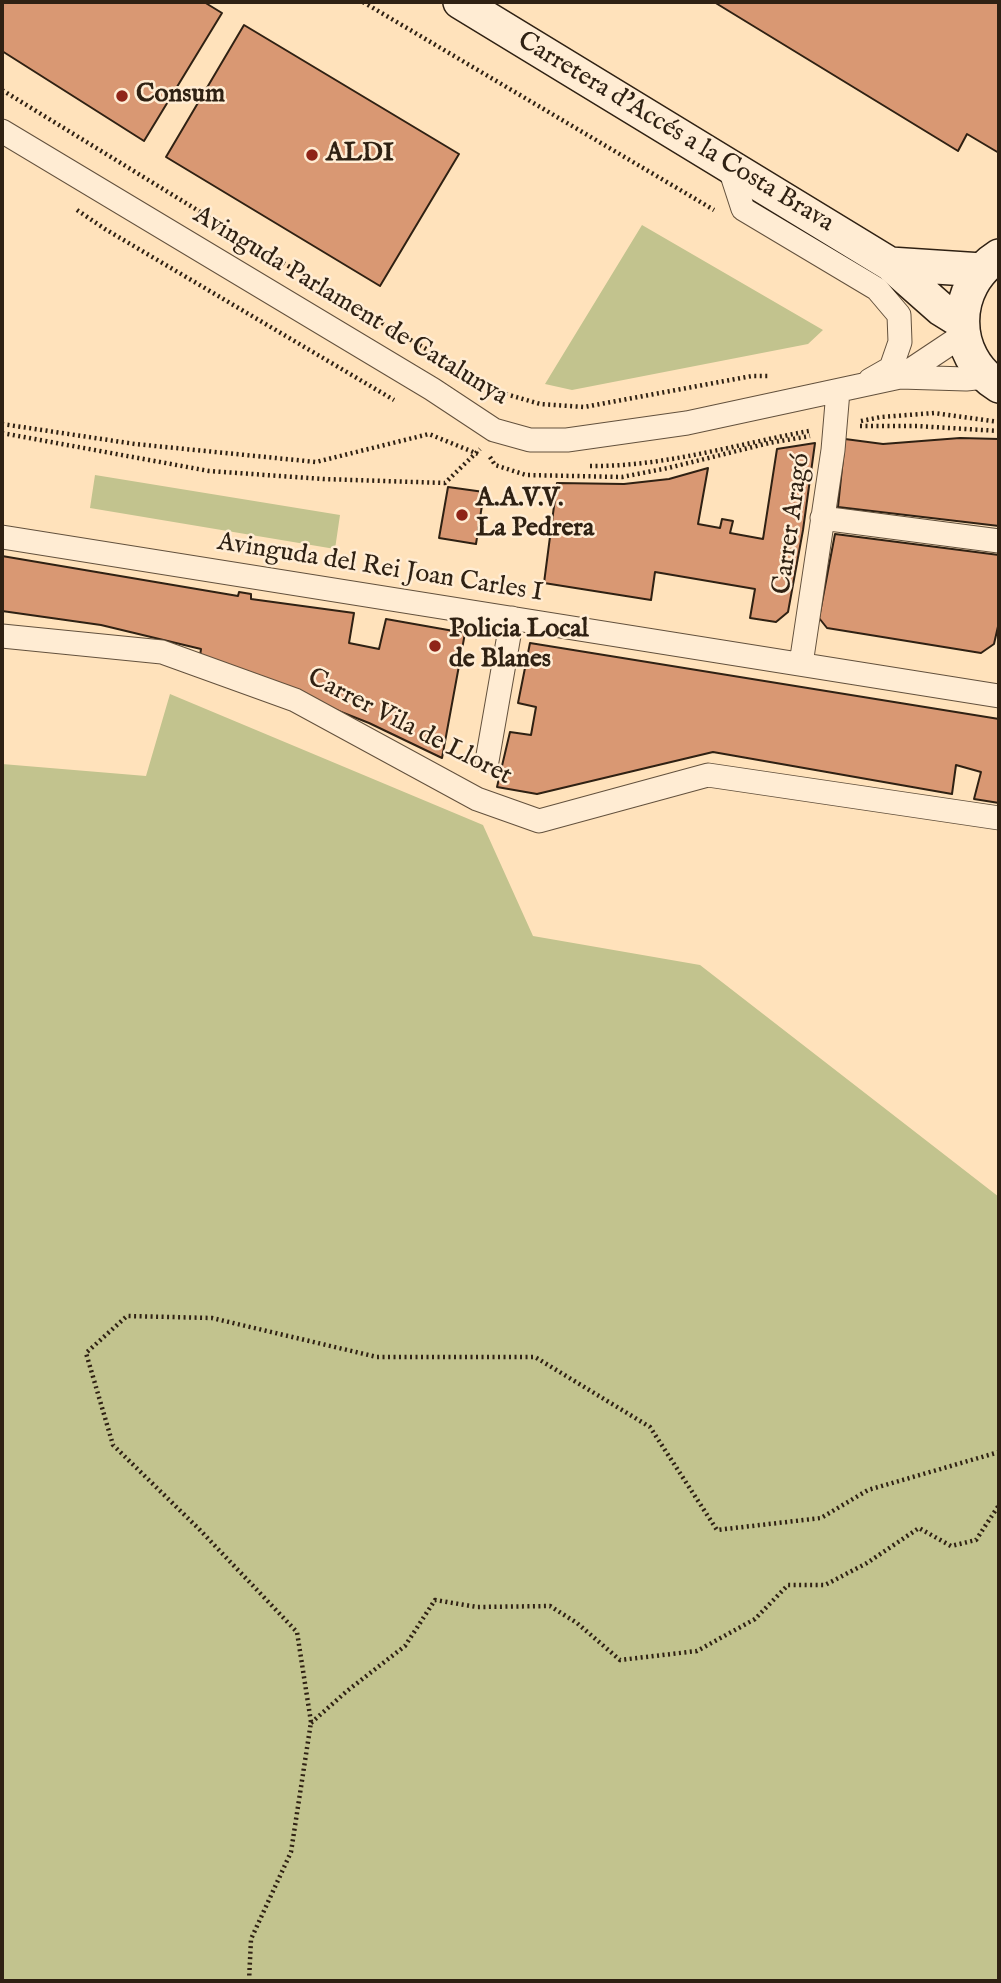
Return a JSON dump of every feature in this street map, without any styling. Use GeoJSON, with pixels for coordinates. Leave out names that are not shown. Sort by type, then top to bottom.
{"type":"FeatureCollection","features":[{"type":"Feature","properties":{"kind":"main road","name":"Carretera d'Accés a la Costa Brava"},"geometry":{"type":"LineString","coordinates":[[460,2],[890,264],[962,329]]}},
{"type":"Feature","properties":{"kind":"main road","name":"Carretera d'Accés a la Costa Brava"},"geometry":{"type":"LineString","coordinates":[[890,264],[990,263]]}},
{"type":"Feature","properties":{"kind":"main road"},"geometry":{"type":"LineString","coordinates":[[990,263],[972,283],[965,298],[962,329],[970,355],[993,382]]}},
{"type":"Feature","properties":{"kind":"street","name":"Avinguda Parlament de Catalunya"},"geometry":{"type":"LineString","coordinates":[[2,131],[377,356],[494,430],[530,440],[588,438],[687,423],[900,377]]}},
{"type":"Feature","properties":{"kind":"street"},"geometry":{"type":"LineString","coordinates":[[729,166],[743,209],[877,289],[899,314],[900,342],[891,368],[848,389]]}},
{"type":"Feature","properties":{"kind":"street"},"geometry":{"type":"LineString","coordinates":[[900,377],[962,329]]}},
{"type":"Feature","properties":{"kind":"street"},"geometry":{"type":"LineString","coordinates":[[900,377],[993,382]]}},
{"type":"Feature","properties":{"kind":"street","name":"Carrer Aragó"},"geometry":{"type":"LineString","coordinates":[[801,664],[832,450],[848,389]]}},
{"type":"Feature","properties":{"kind":"street"},"geometry":{"type":"LineString","coordinates":[[822,518],[999,541]]}},
{"type":"Feature","properties":{"kind":"street","name":"Avinguda del Rei Joan Carles I"},"geometry":{"type":"LineString","coordinates":[[2,537],[801,664],[998,691]]}},
{"type":"Feature","properties":{"kind":"street"},"geometry":{"type":"LineString","coordinates":[[487,761],[512,618]]}},
{"type":"Feature","properties":{"kind":"street","name":"Carrer Vila de Lloret"},"geometry":{"type":"LineString","coordinates":[[2,636],[162,652],[295,700],[477,799],[539,821],[708,775],[999,818]]}},
{"type":"Feature","properties":{"kind":"path"},"geometry":{"type":"LineString","coordinates":[[362,2],[717,211]]}},
{"type":"Feature","properties":{"kind":"path"},"geometry":{"type":"LineString","coordinates":[[2,90],[350,304],[499,392],[540,404],[584,407],[752,376],[772,376]]}},
{"type":"Feature","properties":{"kind":"path"},"geometry":{"type":"LineString","coordinates":[[249,1981],[251,1939],[291,1852],[310,1723],[298,1632],[199,1529],[113,1446],[86,1353],[127,1316],[212,1318],[377,1357],[534,1357],[650,1427],[717,1530],[821,1518],[868,1490],[999,1452]]}},
{"type":"Feature","properties":{"kind":"path"},"geometry":{"type":"LineString","coordinates":[[310,1723],[405,1646],[435,1600],[477,1607],[550,1606],[578,1623],[620,1660],[696,1651],[755,1619],[788,1585],[825,1585],[867,1563],[919,1528],[951,1546],[976,1540],[999,1506]]}},
{"type":"Feature","properties":{"kind":"green space"},"geometry":{"type":"Polygon","coordinates":[[[642,225],[823,330],[808,344],[572,390],[545,384],[642,225]]]}},
{"type":"Feature","properties":{"kind":"green space"},"geometry":{"type":"Polygon","coordinates":[[[95,475],[340,515],[335,549],[90,508],[95,475]]]}},
{"type":"Feature","properties":{"kind":"green space"},"geometry":{"type":"Polygon","coordinates":[[[170,694],[483,825],[533,936],[700,965],[999,1197],[999,1981],[2,1981],[2,764],[146,776],[170,694]]]}},
{"type":"Feature","properties":{"kind":"building","name":"Consum"},"geometry":{"type":"Polygon","coordinates":[[[2,2],[204,2],[222,13],[144,141],[2,51],[2,2]]]}},
{"type":"Feature","properties":{"kind":"building"},"geometry":{"type":"Polygon","coordinates":[[[714,2],[999,2],[999,153],[967,134],[958,151],[714,2]]]}},
{"type":"Feature","properties":{"kind":"building","name":"ALDI"},"geometry":{"type":"Polygon","coordinates":[[[244,25],[459,154],[380,286],[166,157],[244,25]]]}},
{"type":"Feature","properties":{"kind":"building"},"geometry":{"type":"Polygon","coordinates":[[[960,438],[999,439],[999,526],[838,507],[845,439],[883,444],[960,438]]]}},
{"type":"Feature","properties":{"kind":"building"},"geometry":{"type":"Polygon","coordinates":[[[815,443],[788,612],[776,622],[750,618],[755,589],[655,572],[651,600],[544,583],[557,483],[624,484],[669,479],[708,468],[698,524],[720,528],[722,519],[733,521],[730,533],[763,539],[777,449],[815,443]]]}},
{"type":"Feature","properties":{"kind":"building","name":"A.A.V.V. La Pedrera"},"geometry":{"type":"Polygon","coordinates":[[[448,487],[484,492],[476,544],[439,538],[448,487]]]}},
{"type":"Feature","properties":{"kind":"building"},"geometry":{"type":"Polygon","coordinates":[[[835,534],[999,555],[999,622],[994,644],[981,653],[827,628],[819,618],[835,534]]]}},
{"type":"Feature","properties":{"kind":"building"},"geometry":{"type":"Polygon","coordinates":[[[2,556],[238,596],[239,592],[251,594],[251,599],[354,613],[349,643],[379,649],[386,619],[465,633],[442,758],[369,723],[200,656],[201,649],[101,625],[2,611],[2,556]]]}},
{"type":"Feature","properties":{"kind":"building"},"geometry":{"type":"Polygon","coordinates":[[[530,643],[999,719],[999,803],[974,799],[981,772],[956,765],[952,794],[713,752],[537,794],[497,787],[510,732],[531,735],[536,707],[518,703],[530,643]]]}},
{"type":"Feature","properties":{"kind":"place","name":"Consum"},"geometry":{"type":"Point","coordinates":[122,96]}},
{"type":"Feature","properties":{"kind":"place","name":"ALDI"},"geometry":{"type":"Point","coordinates":[312,155]}},
{"type":"Feature","properties":{"kind":"place","name":"A.A.V.V. La Pedrera"},"geometry":{"type":"Point","coordinates":[462,515]}},
{"type":"Feature","properties":{"kind":"place","name":"Policia Local de Blanes"},"geometry":{"type":"Point","coordinates":[435,646]}}]}
